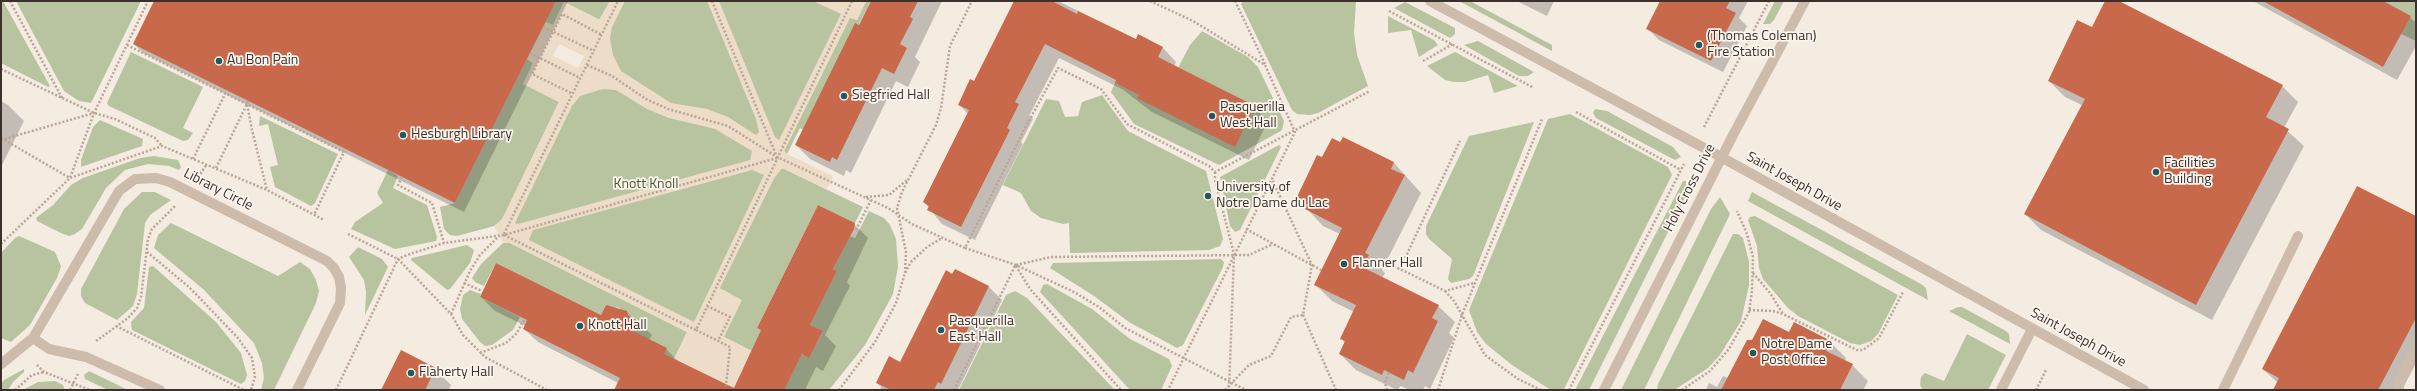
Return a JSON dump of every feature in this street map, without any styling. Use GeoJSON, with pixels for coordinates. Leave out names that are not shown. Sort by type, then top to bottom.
{"type":"FeatureCollection","features":[{"type":"Feature","properties":{"kind":"street","name":"Saint Joseph Drive"},"geometry":{"type":"LineString","coordinates":[[1430,1],[1721,157],[2144,390]]}},
{"type":"Feature","properties":{"kind":"street","name":"Holy Cross Drive"},"geometry":{"type":"LineString","coordinates":[[1604,390],[1721,157],[1804,1]]}},
{"type":"Feature","properties":{"kind":"street","name":"Library Circle"},"geometry":{"type":"LineString","coordinates":[[1,364],[34,338],[119,191],[136,178],[156,178],[170,182],[306,250],[327,261],[334,268],[339,277],[341,288],[340,303],[297,390]]}},
{"type":"Feature","properties":{"kind":"street"},"geometry":{"type":"LineString","coordinates":[[2223,390],[2298,236]]}},
{"type":"Feature","properties":{"kind":"street"},"geometry":{"type":"LineString","coordinates":[[2001,390],[2032,329]]}},
{"type":"Feature","properties":{"kind":"street"},"geometry":{"type":"LineString","coordinates":[[34,338],[49,349],[86,357],[160,390]]}},
{"type":"Feature","properties":{"kind":"street"},"geometry":{"type":"LineString","coordinates":[[2399,390],[2399,384],[2416,347]]}},
{"type":"Feature","properties":{"kind":"path"},"geometry":{"type":"LineString","coordinates":[[10,1],[62,99]]}},
{"type":"Feature","properties":{"kind":"path"},"geometry":{"type":"LineString","coordinates":[[1,244],[70,178],[94,113],[148,1]]}},
{"type":"Feature","properties":{"kind":"path"},"geometry":{"type":"LineString","coordinates":[[504,234],[618,1]]}},
{"type":"Feature","properties":{"kind":"path"},"geometry":{"type":"LineString","coordinates":[[712,1],[777,158]]}},
{"type":"Feature","properties":{"kind":"path"},"geometry":{"type":"LineString","coordinates":[[696,330],[852,1]]}},
{"type":"Feature","properties":{"kind":"path"},"geometry":{"type":"LineString","coordinates":[[839,390],[875,342],[896,303],[905,273],[906,252],[897,214],[899,201],[936,125],[941,108],[950,46],[972,1]]}},
{"type":"Feature","properties":{"kind":"path"},"geometry":{"type":"LineString","coordinates":[[1150,1],[1193,21],[1265,65]]}},
{"type":"Feature","properties":{"kind":"path"},"geometry":{"type":"LineString","coordinates":[[1235,1],[1295,132]]}},
{"type":"Feature","properties":{"kind":"path"},"geometry":{"type":"LineString","coordinates":[[1702,131],[1769,1]]}},
{"type":"Feature","properties":{"kind":"path"},"geometry":{"type":"LineString","coordinates":[[1389,11],[1534,88]]}},
{"type":"Feature","properties":{"kind":"path"},"geometry":{"type":"LineString","coordinates":[[572,94],[532,74],[539,58],[562,14],[602,35]]}},
{"type":"Feature","properties":{"kind":"path"},"geometry":{"type":"LineString","coordinates":[[543,27],[594,51]]}},
{"type":"Feature","properties":{"kind":"path"},"geometry":{"type":"LineString","coordinates":[[1423,61],[1453,44]]}},
{"type":"Feature","properties":{"kind":"path"},"geometry":{"type":"LineString","coordinates":[[127,45],[226,92],[344,152],[314,215]]}},
{"type":"Feature","properties":{"kind":"path"},"geometry":{"type":"LineString","coordinates":[[530,53],[580,78]]}},
{"type":"Feature","properties":{"kind":"path"},"geometry":{"type":"LineString","coordinates":[[587,65],[612,76],[646,99],[668,109],[728,126],[777,158],[866,197],[912,224],[965,248],[1016,266],[1074,292],[1099,307],[1125,328],[1246,390]]}},
{"type":"Feature","properties":{"kind":"path"},"geometry":{"type":"LineString","coordinates":[[965,248],[1026,126],[1058,68],[1101,89],[1127,124],[1208,166],[1215,172],[1215,180],[1234,254],[1231,382],[1229,390]]}},
{"type":"Feature","properties":{"kind":"path"},"geometry":{"type":"LineString","coordinates":[[1,69],[62,99],[94,113],[115,119],[155,138],[162,146]]}},
{"type":"Feature","properties":{"kind":"path"},"geometry":{"type":"LineString","coordinates":[[1215,172],[1295,132],[1370,91]]}},
{"type":"Feature","properties":{"kind":"path"},"geometry":{"type":"LineString","coordinates":[[193,159],[226,92]]}},
{"type":"Feature","properties":{"kind":"path"},"geometry":{"type":"LineString","coordinates":[[216,168],[247,103]]}},
{"type":"Feature","properties":{"kind":"path"},"geometry":{"type":"LineString","coordinates":[[247,103],[267,190]]}},
{"type":"Feature","properties":{"kind":"path"},"geometry":{"type":"LineString","coordinates":[[1576,112],[1681,170]]}},
{"type":"Feature","properties":{"kind":"path"},"geometry":{"type":"LineString","coordinates":[[1,139],[94,113]]}},
{"type":"Feature","properties":{"kind":"path"},"geometry":{"type":"LineString","coordinates":[[1438,390],[1474,283],[1542,120]]}},
{"type":"Feature","properties":{"kind":"path"},"geometry":{"type":"LineString","coordinates":[[1168,390],[1182,358],[1295,132]]}},
{"type":"Feature","properties":{"kind":"path"},"geometry":{"type":"LineString","coordinates":[[1,139],[70,178]]}},
{"type":"Feature","properties":{"kind":"path"},"geometry":{"type":"LineString","coordinates":[[1400,269],[1460,141]]}},
{"type":"Feature","properties":{"kind":"path"},"geometry":{"type":"LineString","coordinates":[[336,390],[398,260],[444,243],[499,236],[777,158]]}},
{"type":"Feature","properties":{"kind":"path"},"geometry":{"type":"LineString","coordinates":[[196,179],[207,164]]}},
{"type":"Feature","properties":{"kind":"path"},"geometry":{"type":"LineString","coordinates":[[1569,390],[1684,164]]}},
{"type":"Feature","properties":{"kind":"path"},"geometry":{"type":"LineString","coordinates":[[402,177],[398,185],[432,203],[444,243]]}},
{"type":"Feature","properties":{"kind":"path"},"geometry":{"type":"LineString","coordinates":[[866,197],[889,195],[909,178]]}},
{"type":"Feature","properties":{"kind":"path"},"geometry":{"type":"LineString","coordinates":[[1272,179],[1312,265],[1303,315],[1336,390]]}},
{"type":"Feature","properties":{"kind":"path"},"geometry":{"type":"LineString","coordinates":[[856,230],[871,200]]}},
{"type":"Feature","properties":{"kind":"path"},"geometry":{"type":"LineString","coordinates":[[94,342],[137,308],[148,239],[152,229],[177,204]]}},
{"type":"Feature","properties":{"kind":"path"},"geometry":{"type":"LineString","coordinates":[[1682,390],[1710,371],[1729,349],[1749,310],[1753,257],[1747,234],[1737,211]]}},
{"type":"Feature","properties":{"kind":"path"},"geometry":{"type":"LineString","coordinates":[[1246,229],[1321,270]]}},
{"type":"Feature","properties":{"kind":"path"},"geometry":{"type":"LineString","coordinates":[[348,234],[398,260],[452,314],[463,335],[480,353],[547,390]]}},
{"type":"Feature","properties":{"kind":"path"},"geometry":{"type":"LineString","coordinates":[[504,234],[730,347],[726,386]]}},
{"type":"Feature","properties":{"kind":"path"},"geometry":{"type":"LineString","coordinates":[[452,314],[464,283],[480,255],[499,236]]}},
{"type":"Feature","properties":{"kind":"path"},"geometry":{"type":"LineString","coordinates":[[905,273],[919,255],[942,237]]}},
{"type":"Feature","properties":{"kind":"path"},"geometry":{"type":"LineString","coordinates":[[954,390],[1016,266],[1051,257],[1249,255],[1273,244]]}},
{"type":"Feature","properties":{"kind":"path"},"geometry":{"type":"LineString","coordinates":[[147,252],[190,288],[238,338],[252,358],[255,377],[251,390]]}},
{"type":"Feature","properties":{"kind":"path"},"geometry":{"type":"LineString","coordinates":[[1367,258],[1400,269],[1445,291],[1462,315],[1486,355],[1518,379],[1541,390]]}},
{"type":"Feature","properties":{"kind":"path"},"geometry":{"type":"LineString","coordinates":[[1016,266],[1030,289],[1122,390]]}},
{"type":"Feature","properties":{"kind":"path"},"geometry":{"type":"LineString","coordinates":[[1753,272],[1770,293],[1783,314]]}},
{"type":"Feature","properties":{"kind":"path"},"geometry":{"type":"LineString","coordinates":[[464,283],[482,291]]}},
{"type":"Feature","properties":{"kind":"path"},"geometry":{"type":"LineString","coordinates":[[1445,291],[1474,283]]}},
{"type":"Feature","properties":{"kind":"path"},"geometry":{"type":"LineString","coordinates":[[1749,310],[1773,311],[1783,314],[1857,350],[1863,350],[1879,338],[1903,292]]}},
{"type":"Feature","properties":{"kind":"path"},"geometry":{"type":"LineString","coordinates":[[707,306],[730,317],[718,341]]}},
{"type":"Feature","properties":{"kind":"path"},"geometry":{"type":"LineString","coordinates":[[1226,390],[1231,382],[1249,366],[1271,356],[1291,316],[1303,315]]}},
{"type":"Feature","properties":{"kind":"path"},"geometry":{"type":"LineString","coordinates":[[480,353],[506,342],[517,333],[523,321],[526,322]]}},
{"type":"Feature","properties":{"kind":"path"},"geometry":{"type":"LineString","coordinates":[[116,326],[244,390]]}},
{"type":"Feature","properties":{"kind":"path"},"geometry":{"type":"LineString","coordinates":[[16,353],[38,366],[44,372],[74,382],[90,390]]}},
{"type":"Feature","properties":{"kind":"path"},"geometry":{"type":"LineString","coordinates":[[2036,390],[2046,370]]}},
{"type":"Feature","properties":{"kind":"path"},"geometry":{"type":"LineString","coordinates":[[15,390],[32,375],[44,372]]}},
{"type":"Feature","properties":{"kind":"path"},"geometry":{"type":"LineString","coordinates":[[1387,390],[1385,383],[1389,372]]}},
{"type":"Feature","properties":{"kind":"path"},"geometry":{"type":"LineString","coordinates":[[70,390],[74,382]]}},
{"type":"Feature","properties":{"kind":"green space"},"geometry":{"type":"Polygon","coordinates":[[[1,1],[3,1],[50,86],[48,87],[1,63],[1,1]]]}},
{"type":"Feature","properties":{"kind":"green space"},"geometry":{"type":"Polygon","coordinates":[[[16,1],[141,1],[91,103],[79,101],[64,91],[16,1]]]}},
{"type":"Feature","properties":{"kind":"green space"},"geometry":{"type":"Polygon","coordinates":[[[556,1],[610,1],[600,20],[564,2],[553,25],[545,22],[556,1]]]}},
{"type":"Feature","properties":{"kind":"green space","name":"Knott Knoll"},"geometry":{"type":"Polygon","coordinates":[[[618,1],[852,1],[696,330],[504,235],[618,1]]]}},
{"type":"Feature","properties":{"kind":"green space"},"geometry":{"type":"Polygon","coordinates":[[[866,1],[871,1],[803,130],[800,128],[787,154],[784,151],[850,17],[857,20],[866,1]]]}},
{"type":"Feature","properties":{"kind":"green space"},"geometry":{"type":"Polygon","coordinates":[[[1243,1],[1356,1],[1354,33],[1357,55],[1368,86],[1318,113],[1310,115],[1297,114],[1292,110],[1241,4],[1243,1]]]}},
{"type":"Feature","properties":{"kind":"green space"},"geometry":{"type":"Polygon","coordinates":[[[1459,1],[1470,1],[1552,45],[1552,51],[1459,1]]]}},
{"type":"Feature","properties":{"kind":"green space"},"geometry":{"type":"Polygon","coordinates":[[[1775,1],[1784,1],[1774,20],[1770,24],[1763,24],[1775,1]]]}},
{"type":"Feature","properties":{"kind":"green space"},"geometry":{"type":"Polygon","coordinates":[[[2383,1],[2416,1],[2416,41],[2401,34],[2383,1]]]}},
{"type":"Feature","properties":{"kind":"green space"},"geometry":{"type":"Polygon","coordinates":[[[1405,2],[1455,28],[1455,34],[1450,38],[1394,8],[1405,2]]]}},
{"type":"Feature","properties":{"kind":"green space"},"geometry":{"type":"Polygon","coordinates":[[[1388,16],[1434,40],[1438,45],[1419,57],[1411,30],[1388,33],[1388,16]]]}},
{"type":"Feature","properties":{"kind":"green space"},"geometry":{"type":"Polygon","coordinates":[[[1202,31],[1248,57],[1258,67],[1284,121],[1282,130],[1219,165],[1134,124],[1111,92],[1115,83],[1139,95],[1137,98],[1178,68],[1190,45],[1202,31]]]}},
{"type":"Feature","properties":{"kind":"green space"},"geometry":{"type":"Polygon","coordinates":[[[1478,41],[1534,72],[1528,76],[1519,76],[1464,45],[1478,41]]]}},
{"type":"Feature","properties":{"kind":"green space"},"geometry":{"type":"Polygon","coordinates":[[[131,52],[203,87],[183,128],[193,133],[188,140],[183,141],[109,106],[107,103],[131,52]]]}},
{"type":"Feature","properties":{"kind":"green space"},"geometry":{"type":"Polygon","coordinates":[[[1455,52],[1518,86],[1494,93],[1488,75],[1465,82],[1454,82],[1445,80],[1427,66],[1455,52]]]}},
{"type":"Feature","properties":{"kind":"green space"},"geometry":{"type":"Polygon","coordinates":[[[527,59],[533,63],[524,84],[559,102],[502,220],[494,226],[457,236],[450,235],[444,229],[440,207],[455,203],[527,59]]]}},
{"type":"Feature","properties":{"kind":"green space"},"geometry":{"type":"Polygon","coordinates":[[[1102,95],[1128,131],[1206,171],[1223,239],[1220,246],[1209,250],[1070,253],[1069,223],[1063,224],[1041,218],[1031,211],[1021,193],[1003,185],[1046,99],[1059,101],[1065,117],[1078,116],[1082,102],[1102,95]]]}},
{"type":"Feature","properties":{"kind":"green space"},"geometry":{"type":"Polygon","coordinates":[[[1595,109],[1607,111],[1673,147],[1681,157],[1675,160],[1596,118],[1593,113],[1595,109]]]}},
{"type":"Feature","properties":{"kind":"green space"},"geometry":{"type":"Polygon","coordinates":[[[1570,114],[1668,167],[1672,175],[1564,389],[1551,390],[1512,365],[1486,344],[1477,332],[1469,310],[1548,119],[1570,114]]]}},
{"type":"Feature","properties":{"kind":"green space"},"geometry":{"type":"Polygon","coordinates":[[[260,116],[338,154],[315,203],[311,206],[275,187],[270,167],[278,165],[268,124],[259,126],[260,116]]]}},
{"type":"Feature","properties":{"kind":"green space"},"geometry":{"type":"Polygon","coordinates":[[[100,120],[143,139],[142,146],[81,167],[81,160],[93,127],[100,120]]]}},
{"type":"Feature","properties":{"kind":"green space"},"geometry":{"type":"Polygon","coordinates":[[[1534,122],[1473,276],[1469,279],[1451,283],[1448,279],[1452,259],[1429,239],[1426,234],[1426,226],[1469,136],[1534,122]]]}},
{"type":"Feature","properties":{"kind":"green space"},"geometry":{"type":"Polygon","coordinates":[[[1279,145],[1281,147],[1240,230],[1235,232],[1230,226],[1220,177],[1279,145]]]}},
{"type":"Feature","properties":{"kind":"green space"},"geometry":{"type":"Polygon","coordinates":[[[154,156],[178,160],[181,167],[179,170],[169,166],[148,164],[125,170],[106,188],[82,229],[75,234],[69,236],[37,221],[36,218],[53,205],[71,185],[83,178],[140,158],[154,156]]]}},
{"type":"Feature","properties":{"kind":"green space"},"geometry":{"type":"Polygon","coordinates":[[[782,168],[863,207],[855,223],[818,205],[757,328],[761,330],[752,351],[724,337],[719,288],[774,178],[782,168]]]}},
{"type":"Feature","properties":{"kind":"green space"},"geometry":{"type":"Polygon","coordinates":[[[388,170],[398,176],[393,188],[427,205],[437,237],[436,241],[395,249],[351,229],[355,222],[383,203],[377,193],[388,170]]]}},
{"type":"Feature","properties":{"kind":"green space"},"geometry":{"type":"Polygon","coordinates":[[[1683,181],[1686,181],[1684,200],[1589,390],[1575,390],[1683,181]]]}},
{"type":"Feature","properties":{"kind":"green space"},"geometry":{"type":"Polygon","coordinates":[[[142,192],[155,192],[171,200],[150,215],[145,223],[137,294],[133,306],[117,320],[85,303],[81,296],[81,289],[124,209],[142,192]]]}},
{"type":"Feature","properties":{"kind":"green space"},"geometry":{"type":"Polygon","coordinates":[[[1752,192],[1921,284],[1926,288],[1928,300],[1748,201],[1752,192]]]}},
{"type":"Feature","properties":{"kind":"green space"},"geometry":{"type":"Polygon","coordinates":[[[1720,197],[1730,214],[1644,390],[1621,390],[1711,209],[1720,197]]]}},
{"type":"Feature","properties":{"kind":"green space"},"geometry":{"type":"Polygon","coordinates":[[[869,211],[884,218],[890,225],[896,239],[898,267],[893,294],[865,345],[829,390],[780,390],[789,379],[802,354],[809,357],[823,332],[810,325],[837,271],[833,269],[850,236],[855,238],[869,211]]]}},
{"type":"Feature","properties":{"kind":"green space"},"geometry":{"type":"Polygon","coordinates":[[[1755,216],[1898,295],[1878,334],[1871,341],[1860,345],[1850,343],[1798,316],[1788,308],[1763,279],[1759,268],[1757,246],[1748,220],[1750,217],[1755,216]]]}},
{"type":"Feature","properties":{"kind":"green space"},"geometry":{"type":"Polygon","coordinates":[[[171,223],[278,276],[300,262],[310,269],[316,280],[319,291],[316,303],[274,390],[261,390],[264,378],[262,363],[254,343],[203,289],[154,248],[158,235],[171,223]]]}},
{"type":"Feature","properties":{"kind":"green space"},"geometry":{"type":"Polygon","coordinates":[[[1733,234],[1738,234],[1743,238],[1749,262],[1749,285],[1741,321],[1720,355],[1708,368],[1676,389],[1657,390],[1658,384],[1733,234]]]}},
{"type":"Feature","properties":{"kind":"green space"},"geometry":{"type":"Polygon","coordinates":[[[19,236],[55,252],[61,266],[57,278],[30,325],[11,342],[1,338],[1,253],[15,238],[19,236]]]}},
{"type":"Feature","properties":{"kind":"green space"},"geometry":{"type":"Polygon","coordinates":[[[503,243],[510,243],[687,332],[673,361],[633,331],[638,320],[617,307],[614,309],[606,305],[601,315],[496,263],[484,286],[475,282],[472,278],[481,264],[503,243]]]}},
{"type":"Feature","properties":{"kind":"green space"},"geometry":{"type":"Polygon","coordinates":[[[467,245],[474,250],[470,263],[450,289],[447,290],[411,260],[412,258],[467,245]]]}},
{"type":"Feature","properties":{"kind":"green space"},"geometry":{"type":"Polygon","coordinates":[[[358,247],[382,259],[388,267],[365,315],[366,291],[364,280],[349,257],[358,247]]]}},
{"type":"Feature","properties":{"kind":"green space"},"geometry":{"type":"Polygon","coordinates":[[[1221,259],[1224,262],[1223,267],[1183,345],[1177,348],[1129,322],[1094,296],[1050,268],[1053,263],[1221,259]]]}},
{"type":"Feature","properties":{"kind":"green space"},"geometry":{"type":"Polygon","coordinates":[[[153,266],[216,322],[241,353],[247,375],[245,381],[241,384],[132,330],[131,322],[144,308],[149,267],[153,266]]]}},
{"type":"Feature","properties":{"kind":"green space"},"geometry":{"type":"Polygon","coordinates":[[[1047,284],[1092,309],[1130,339],[1169,359],[1172,366],[1161,390],[1130,390],[1040,292],[1043,285],[1047,284]]]}},
{"type":"Feature","properties":{"kind":"green space"},"geometry":{"type":"Polygon","coordinates":[[[470,290],[481,294],[480,297],[520,317],[513,330],[492,345],[485,346],[480,342],[462,319],[460,309],[463,295],[470,290]]]}},
{"type":"Feature","properties":{"kind":"green space"},"geometry":{"type":"Polygon","coordinates":[[[1015,291],[1027,298],[1115,390],[959,390],[1006,295],[1015,291]]]}},
{"type":"Feature","properties":{"kind":"green space"},"geometry":{"type":"Polygon","coordinates":[[[1962,307],[2006,331],[2009,334],[2010,344],[1949,311],[1962,307]]]}},
{"type":"Feature","properties":{"kind":"green space"},"geometry":{"type":"Polygon","coordinates":[[[1967,334],[2006,355],[1988,390],[1923,390],[1920,385],[1921,377],[1925,373],[1944,381],[1967,334]]]}},
{"type":"Feature","properties":{"kind":"green space"},"geometry":{"type":"Polygon","coordinates":[[[24,369],[24,372],[13,382],[8,390],[1,390],[1,384],[4,380],[24,369]]]}},
{"type":"Feature","properties":{"kind":"green space"},"geometry":{"type":"Polygon","coordinates":[[[89,371],[128,390],[108,390],[85,379],[84,375],[89,371]]]}},
{"type":"Feature","properties":{"kind":"green space"},"geometry":{"type":"Polygon","coordinates":[[[55,381],[63,385],[65,390],[23,390],[38,382],[55,381]]]}},
{"type":"Feature","properties":{"kind":"shaded area"},"geometry":{"type":"Polygon","coordinates":[[[610,1],[625,1],[612,27],[610,38],[613,55],[621,71],[671,103],[707,109],[728,117],[756,135],[759,132],[756,119],[707,1],[719,1],[775,137],[779,140],[841,14],[813,1],[866,1],[857,20],[850,18],[784,151],[787,154],[833,176],[827,189],[782,168],[774,178],[720,288],[742,300],[724,337],[752,351],[737,390],[673,361],[687,332],[510,243],[503,243],[494,226],[502,219],[559,102],[523,84],[533,63],[527,59],[545,22],[553,25],[564,2],[599,20],[610,1]],[[559,44],[553,56],[578,68],[584,56],[559,44]],[[603,89],[580,96],[572,106],[515,223],[518,224],[750,160],[752,151],[715,129],[669,118],[647,109],[616,90],[603,89]],[[752,170],[533,230],[529,240],[694,322],[764,175],[752,170]]]}},
{"type":"Feature","properties":{"kind":"building","name":"Hesburgh Library"},"geometry":{"type":"Polygon","coordinates":[[[154,1],[556,1],[455,203],[133,44],[154,1]]]}},
{"type":"Feature","properties":{"kind":"building","name":"Siegfried Hall"},"geometry":{"type":"Polygon","coordinates":[[[871,1],[918,1],[910,17],[913,19],[900,44],[907,48],[894,74],[882,68],[837,160],[832,157],[830,162],[795,145],[855,23],[859,25],[871,1]]]}},
{"type":"Feature","properties":{"kind":"building","name":"Pasquerilla West Hall"},"geometry":{"type":"Polygon","coordinates":[[[1014,1],[1052,1],[1077,14],[1078,11],[1136,39],[1138,34],[1163,47],[1158,57],[1255,106],[1235,147],[1137,98],[1139,95],[1115,83],[1116,80],[1045,44],[1015,102],[1019,104],[1007,128],[1010,130],[961,227],[927,210],[929,206],[923,202],[969,110],[958,105],[970,79],[974,81],[1014,1]]]}},
{"type":"Feature","properties":{"kind":"building","name":"(Thomas Coleman) Fire Station"},"geometry":{"type":"Polygon","coordinates":[[[1660,1],[1730,1],[1726,8],[1736,13],[1711,61],[1646,29],[1660,1]]]}},
{"type":"Feature","properties":{"kind":"building","name":"Facilities Building"},"geometry":{"type":"Polygon","coordinates":[[[2105,1],[2119,1],[2283,85],[2266,117],[2289,129],[2196,305],[2024,214],[2085,99],[2048,81],[2077,20],[2092,27],[2105,1]]]}},
{"type":"Feature","properties":{"kind":"building"},"geometry":{"type":"Polygon","coordinates":[[[2263,1],[2383,1],[2411,16],[2383,67],[2263,1]]]}},
{"type":"Feature","properties":{"kind":"building","name":"Flanner Hall"},"geometry":{"type":"Polygon","coordinates":[[[1343,137],[1394,162],[1391,169],[1405,175],[1365,253],[1369,255],[1362,267],[1439,305],[1432,318],[1438,321],[1413,373],[1408,370],[1404,380],[1384,370],[1382,375],[1339,354],[1345,341],[1340,339],[1356,305],[1314,285],[1342,228],[1305,209],[1308,205],[1296,199],[1317,155],[1322,157],[1332,138],[1340,142],[1343,137]]]}},
{"type":"Feature","properties":{"kind":"building"},"geometry":{"type":"Polygon","coordinates":[[[2357,186],[2416,216],[2416,318],[2378,390],[2273,390],[2279,378],[2262,369],[2357,186]]]}},
{"type":"Feature","properties":{"kind":"building"},"geometry":{"type":"Polygon","coordinates":[[[818,205],[855,223],[854,229],[833,269],[837,271],[810,325],[823,331],[809,358],[802,354],[784,390],[614,390],[620,378],[523,329],[527,320],[480,297],[496,263],[601,315],[606,305],[627,311],[628,315],[638,321],[633,331],[667,348],[664,354],[734,388],[761,330],[757,328],[818,205]]]}},
{"type":"Feature","properties":{"kind":"building","name":"Pasquerilla East Hall"},"geometry":{"type":"Polygon","coordinates":[[[955,269],[989,286],[941,384],[938,382],[934,390],[891,390],[876,383],[889,356],[900,362],[946,270],[952,274],[955,269]]]}},
{"type":"Feature","properties":{"kind":"building"},"geometry":{"type":"Polygon","coordinates":[[[1763,319],[1789,332],[1794,322],[1831,341],[1826,351],[1853,364],[1840,390],[1721,390],[1747,340],[1752,340],[1763,319]]]}},
{"type":"Feature","properties":{"kind":"building","name":"Flaherty Hall"},"geometry":{"type":"Polygon","coordinates":[[[401,350],[436,368],[425,390],[381,390],[401,350]]]}},
{"type":"Feature","properties":{"kind":"place","name":"(Thomas Coleman) Fire Station"},"geometry":{"type":"Point","coordinates":[1699,45]}},
{"type":"Feature","properties":{"kind":"place","name":"Au Bon Pain"},"geometry":{"type":"Point","coordinates":[219,61]}},
{"type":"Feature","properties":{"kind":"place","name":"Siegfried Hall"},"geometry":{"type":"Point","coordinates":[844,96]}},
{"type":"Feature","properties":{"kind":"place","name":"Pasquerilla West Hall"},"geometry":{"type":"Point","coordinates":[1212,116]}},
{"type":"Feature","properties":{"kind":"place","name":"Hesburgh Library"},"geometry":{"type":"Point","coordinates":[403,135]}},
{"type":"Feature","properties":{"kind":"place","name":"Facilities Building"},"geometry":{"type":"Point","coordinates":[2156,172]}},
{"type":"Feature","properties":{"kind":"place","name":"University of Notre Dame du Lac"},"geometry":{"type":"Point","coordinates":[1208,196]}},
{"type":"Feature","properties":{"kind":"place","name":"Flanner Hall"},"geometry":{"type":"Point","coordinates":[1344,264]}},
{"type":"Feature","properties":{"kind":"place","name":"Knott Hall"},"geometry":{"type":"Point","coordinates":[580,326]}},
{"type":"Feature","properties":{"kind":"place","name":"Pasquerilla East Hall"},"geometry":{"type":"Point","coordinates":[941,330]}},
{"type":"Feature","properties":{"kind":"place","name":"Notre Dame Post Office"},"geometry":{"type":"Point","coordinates":[1753,353]}},
{"type":"Feature","properties":{"kind":"place","name":"Flaherty Hall"},"geometry":{"type":"Point","coordinates":[411,373]}}]}
